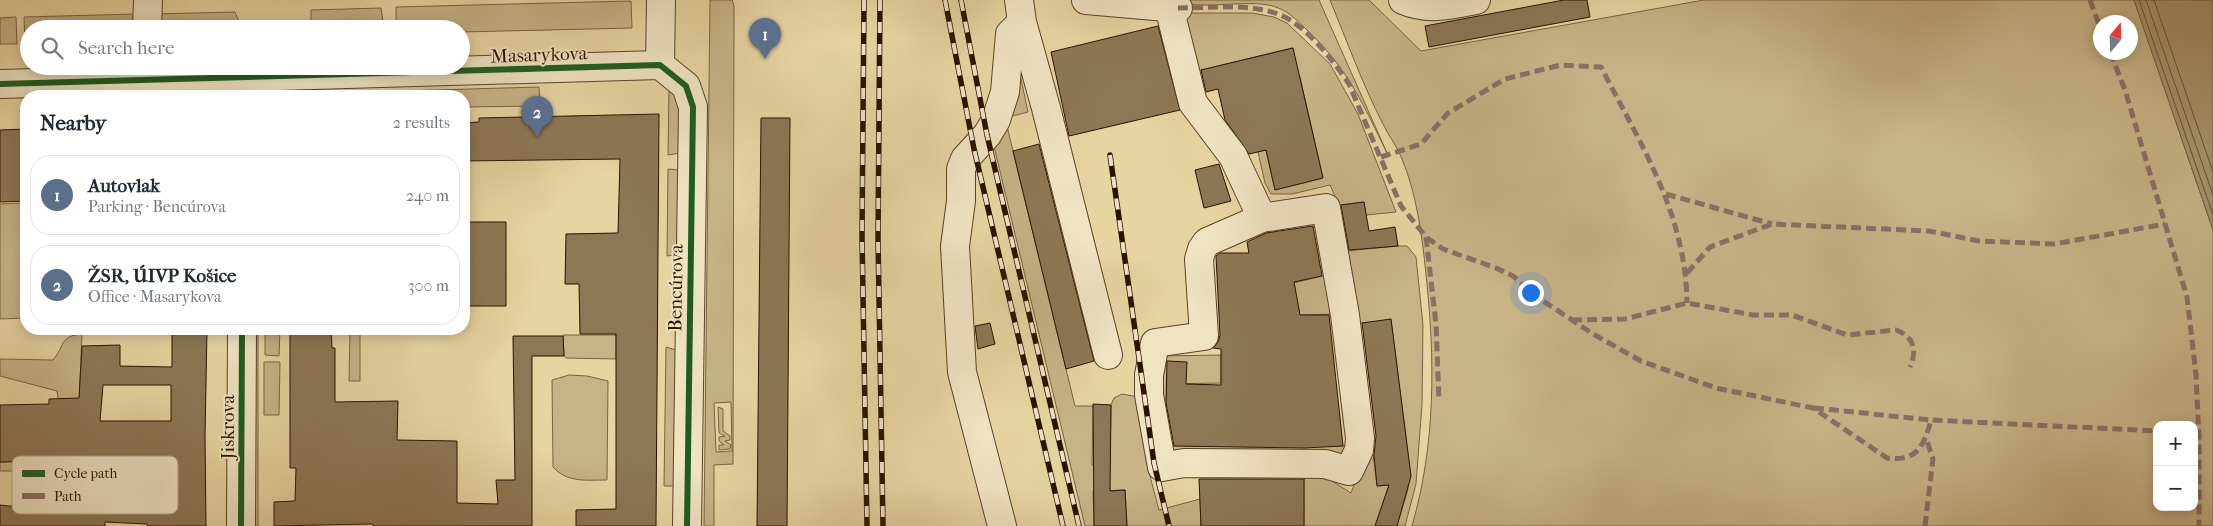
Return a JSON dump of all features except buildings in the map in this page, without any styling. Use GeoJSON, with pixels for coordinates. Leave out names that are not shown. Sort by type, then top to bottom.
{"type":"FeatureCollection","features":[{"type":"Feature","properties":{"kind":"street"},"geometry":{"type":"LineString","coordinates":[[147,20],[148,0]]}},
{"type":"Feature","properties":{"kind":"street"},"geometry":{"type":"LineString","coordinates":[[660,65],[661,0]]}},
{"type":"Feature","properties":{"kind":"street"},"geometry":{"type":"LineString","coordinates":[[1086,0],[1139,2],[1173,7],[1193,103],[1233,156],[1246,180],[1262,218]]}},
{"type":"Feature","properties":{"kind":"street"},"geometry":{"type":"LineString","coordinates":[[1403,0],[1418,6],[1440,7],[1476,0]]}},
{"type":"Feature","properties":{"kind":"street"},"geometry":{"type":"LineString","coordinates":[[1020,11],[1108,355]]}},
{"type":"Feature","properties":{"kind":"street"},"geometry":{"type":"LineString","coordinates":[[1002,526],[962,372],[954,246],[961,201],[960,169],[965,159],[987,135],[996,120],[1005,92],[1010,34],[1020,11]]}},
{"type":"Feature","properties":{"kind":"street","name":"Masarykova"},"geometry":{"type":"LineString","coordinates":[[154,75],[244,87],[660,65]]}},
{"type":"Feature","properties":{"kind":"street","name":"Bencúrova"},"geometry":{"type":"LineString","coordinates":[[660,65],[686,86],[693,107],[687,526]]}},
{"type":"Feature","properties":{"kind":"street","name":"Masarykova"},"geometry":{"type":"LineString","coordinates":[[0,84],[131,75]]}},
{"type":"Feature","properties":{"kind":"street"},"geometry":{"type":"LineString","coordinates":[[1326,208],[1345,315],[1360,438],[1359,450],[1349,471],[1325,464],[1184,462],[1162,467],[1149,395],[1149,375],[1155,343],[1204,336],[1199,259],[1202,249],[1207,242],[1262,218],[1326,208]]}},
{"type":"Feature","properties":{"kind":"street","name":"Jiskrova"},"geometry":{"type":"LineString","coordinates":[[241,526],[242,335]]}},
{"type":"Feature","properties":{"kind":"shaded area"},"geometry":{"type":"Polygon","coordinates":[[[710,0],[732,0],[734,6],[733,464],[714,465],[714,526],[704,526],[710,0]],[[731,402],[714,403],[716,452],[732,451],[731,402]]]}},
{"type":"Feature","properties":{"kind":"shaded area"},"geometry":{"type":"Polygon","coordinates":[[[1173,0],[1319,0],[1387,153],[1345,74],[1323,46],[1291,15],[1268,5],[1196,5],[1173,0]]]}},
{"type":"Feature","properties":{"kind":"shaded area"},"geometry":{"type":"Polygon","coordinates":[[[1330,0],[1369,0],[1421,51],[1704,0],[2134,0],[2213,230],[2213,526],[1412,526],[1426,464],[1432,369],[1429,306],[1421,230],[1412,187],[1402,159],[1384,127],[1330,0]]]}},
{"type":"Feature","properties":{"kind":"shaded area"},"geometry":{"type":"Polygon","coordinates":[[[631,1],[632,28],[470,32],[470,20],[396,20],[396,7],[631,1]]]}},
{"type":"Feature","properties":{"kind":"shaded area"},"geometry":{"type":"Polygon","coordinates":[[[381,8],[383,20],[311,20],[311,10],[381,8]]]}},
{"type":"Feature","properties":{"kind":"shaded area"},"geometry":{"type":"Polygon","coordinates":[[[235,12],[238,20],[154,20],[155,14],[235,12]]]}},
{"type":"Feature","properties":{"kind":"shaded area"},"geometry":{"type":"Polygon","coordinates":[[[1179,13],[1252,13],[1274,17],[1287,23],[1330,64],[1358,114],[1396,212],[1366,215],[1364,202],[1339,205],[1330,185],[1292,194],[1271,194],[1265,183],[1258,152],[1266,150],[1275,190],[1323,178],[1300,77],[1252,89],[1292,48],[1194,72],[1179,13]]]}},
{"type":"Feature","properties":{"kind":"shaded area"},"geometry":{"type":"Polygon","coordinates":[[[137,14],[138,20],[24,20],[24,17],[137,14]]]}},
{"type":"Feature","properties":{"kind":"shaded area"},"geometry":{"type":"Polygon","coordinates":[[[16,17],[17,44],[0,44],[0,18],[16,17]]]}},
{"type":"Feature","properties":{"kind":"shaded area"},"geometry":{"type":"Polygon","coordinates":[[[1013,41],[1028,112],[1005,118],[1075,406],[1093,406],[1092,465],[1110,465],[1111,405],[1114,398],[1122,394],[1138,397],[1151,480],[1159,510],[1200,499],[1201,526],[1127,526],[1125,490],[1093,491],[1094,526],[1085,526],[992,138],[1013,41]]]}},
{"type":"Feature","properties":{"kind":"shaded area"},"geometry":{"type":"Polygon","coordinates":[[[539,87],[540,106],[470,107],[470,90],[435,90],[539,87]]]}},
{"type":"Feature","properties":{"kind":"shaded area"},"geometry":{"type":"Polygon","coordinates":[[[669,90],[681,97],[681,153],[668,155],[669,90]]]}},
{"type":"Feature","properties":{"kind":"shaded area"},"geometry":{"type":"Polygon","coordinates":[[[668,169],[679,170],[682,254],[667,256],[668,169]]]}},
{"type":"Feature","properties":{"kind":"shaded area"},"geometry":{"type":"Polygon","coordinates":[[[20,203],[20,318],[0,319],[0,204],[20,203]]]}},
{"type":"Feature","properties":{"kind":"shaded area"},"geometry":{"type":"Polygon","coordinates":[[[1407,246],[1416,257],[1423,325],[1422,404],[1416,484],[1405,526],[1397,526],[1408,489],[1409,463],[1391,320],[1357,324],[1346,251],[1407,246]]]}},
{"type":"Feature","properties":{"kind":"shaded area"},"geometry":{"type":"Polygon","coordinates":[[[1330,274],[1338,314],[1300,315],[1294,283],[1330,274]]]}},
{"type":"Feature","properties":{"kind":"shaded area"},"geometry":{"type":"Polygon","coordinates":[[[82,335],[77,456],[59,456],[57,391],[0,376],[0,359],[53,360],[63,342],[69,337],[82,335]]]}},
{"type":"Feature","properties":{"kind":"shaded area"},"geometry":{"type":"Polygon","coordinates":[[[251,335],[258,335],[258,526],[251,526],[251,335]]]}},
{"type":"Feature","properties":{"kind":"shaded area"},"geometry":{"type":"Polygon","coordinates":[[[265,335],[280,335],[279,356],[265,355],[265,335]]]}},
{"type":"Feature","properties":{"kind":"shaded area"},"geometry":{"type":"Polygon","coordinates":[[[350,335],[360,335],[360,381],[349,381],[350,335]]]}},
{"type":"Feature","properties":{"kind":"shaded area"},"geometry":{"type":"Polygon","coordinates":[[[563,335],[616,335],[616,359],[566,358],[564,356],[563,335]]]}},
{"type":"Feature","properties":{"kind":"shaded area"},"geometry":{"type":"Polygon","coordinates":[[[666,347],[679,351],[674,486],[664,486],[666,347]]]}},
{"type":"Feature","properties":{"kind":"shaded area"},"geometry":{"type":"Polygon","coordinates":[[[1221,355],[1221,383],[1167,384],[1166,408],[1160,408],[1160,416],[1166,417],[1167,445],[1351,446],[1349,452],[1343,456],[1330,458],[1289,453],[1182,457],[1167,453],[1159,432],[1154,404],[1153,390],[1156,365],[1161,356],[1221,355]]]}},
{"type":"Feature","properties":{"kind":"shaded area"},"geometry":{"type":"Polygon","coordinates":[[[264,362],[280,362],[279,415],[264,415],[264,362]]]}},
{"type":"Feature","properties":{"kind":"shaded area"},"geometry":{"type":"Polygon","coordinates":[[[569,375],[587,376],[608,381],[607,480],[571,478],[553,467],[552,380],[569,375]]]}},
{"type":"Feature","properties":{"kind":"shaded area"},"geometry":{"type":"Polygon","coordinates":[[[718,407],[723,409],[723,431],[730,436],[730,440],[725,441],[731,445],[730,449],[719,450],[719,445],[724,445],[719,441],[719,437],[725,436],[719,433],[718,407]]]}},
{"type":"Feature","properties":{"kind":"shaded area"},"geometry":{"type":"Polygon","coordinates":[[[1371,439],[1377,486],[1389,485],[1375,526],[1304,526],[1304,471],[1324,476],[1351,493],[1371,439]]]}},
{"type":"Feature","properties":{"kind":"shaded area"},"geometry":{"type":"Polygon","coordinates":[[[0,462],[12,462],[12,471],[0,471],[0,462]]]}},
{"type":"Feature","properties":{"kind":"water"},"geometry":{"type":"Polygon","coordinates":[[[2134,0],[2213,0],[2213,230],[2134,0]]]}},
{"type":"Feature","properties":{"kind":"railway"},"geometry":{"type":"LineString","coordinates":[[864,0],[862,237],[867,526]]}},
{"type":"Feature","properties":{"kind":"railway"},"geometry":{"type":"LineString","coordinates":[[880,0],[878,239],[883,526]]}},
{"type":"Feature","properties":{"kind":"railway"},"geometry":{"type":"LineString","coordinates":[[945,0],[974,149],[1063,526]]}},
{"type":"Feature","properties":{"kind":"railway"},"geometry":{"type":"LineString","coordinates":[[961,0],[987,135],[1079,526]]}},
{"type":"Feature","properties":{"kind":"railway"},"geometry":{"type":"LineString","coordinates":[[1110,155],[1154,463],[1169,526]]}},
{"type":"Feature","properties":{"kind":"marked path"},"geometry":{"type":"LineString","coordinates":[[2090,0],[2096,15]]}},
{"type":"Feature","properties":{"kind":"marked path"},"geometry":{"type":"LineString","coordinates":[[1178,8],[1254,8],[1278,14],[1298,26],[1327,54],[1349,84],[1401,206],[1426,237],[1443,249],[1513,276],[1537,297],[1593,334],[1641,361],[1716,388],[1813,408],[1887,458],[1897,459],[1906,457],[1918,450],[1922,445],[1931,420],[2153,431]]}},
{"type":"Feature","properties":{"kind":"marked path"},"geometry":{"type":"LineString","coordinates":[[2113,60],[2125,90],[2187,297],[2196,375],[2199,438],[2199,526]]}},
{"type":"Feature","properties":{"kind":"marked path"},"geometry":{"type":"LineString","coordinates":[[1381,157],[1421,144],[1448,113],[1505,79],[1561,65],[1601,67],[1646,152],[1670,210],[1679,240],[1685,271],[1687,303]]}},
{"type":"Feature","properties":{"kind":"marked path"},"geometry":{"type":"LineString","coordinates":[[1666,194],[1772,224]]}},
{"type":"Feature","properties":{"kind":"marked path"},"geometry":{"type":"LineString","coordinates":[[1687,273],[1710,247],[1772,224],[1929,231],[1979,241],[2054,244],[2165,224]]}},
{"type":"Feature","properties":{"kind":"marked path"},"geometry":{"type":"LineString","coordinates":[[1426,237],[1436,324],[1439,400]]}},
{"type":"Feature","properties":{"kind":"marked path"},"geometry":{"type":"LineString","coordinates":[[1572,320],[1625,319],[1687,303],[1753,315],[1792,315],[1847,335],[1896,330],[1907,336],[1913,345],[1914,350],[1910,367]]}},
{"type":"Feature","properties":{"kind":"marked path"},"geometry":{"type":"LineString","coordinates":[[1814,408],[1931,420]]}},
{"type":"Feature","properties":{"kind":"marked path"},"geometry":{"type":"LineString","coordinates":[[1925,526],[1933,459],[1926,438]]}},
{"type":"Feature","properties":{"kind":"cycle path"},"geometry":{"type":"LineString","coordinates":[[470,70],[660,65],[686,86],[693,107],[687,526]]}},
{"type":"Feature","properties":{"kind":"cycle path"},"geometry":{"type":"LineString","coordinates":[[0,84],[313,75]]}},
{"type":"Feature","properties":{"kind":"cycle path"},"geometry":{"type":"LineString","coordinates":[[241,526],[242,335]]}},
{"type":"Feature","properties":{"kind":"place","name":"Autovlak"},"geometry":{"type":"Point","coordinates":[765,59]}},
{"type":"Feature","properties":{"kind":"place","name":"ŽSR, ÚIVP Košice"},"geometry":{"type":"Point","coordinates":[537,137]}}]}
